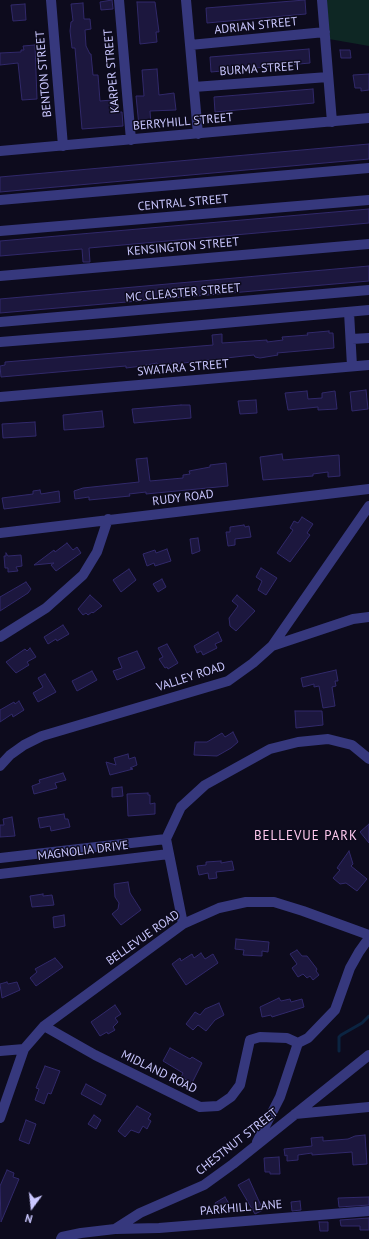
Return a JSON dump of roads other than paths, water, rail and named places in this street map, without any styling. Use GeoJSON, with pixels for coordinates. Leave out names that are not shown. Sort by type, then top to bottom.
{"type":"FeatureCollection","features":[{"type":"Feature","properties":{"kind":"street","name":"BENTON STREET"},"geometry":{"type":"LineString","coordinates":[[51,0],[63,146]]}},
{"type":"Feature","properties":{"kind":"street","name":"KARPER STREET"},"geometry":{"type":"LineString","coordinates":[[119,0],[131,140]]}},
{"type":"Feature","properties":{"kind":"street"},"geometry":{"type":"LineString","coordinates":[[186,0],[198,134]]}},
{"type":"Feature","properties":{"kind":"street"},"geometry":{"type":"LineString","coordinates":[[322,0],[332,122]]}},
{"type":"Feature","properties":{"kind":"street","name":"ADRIAN STREET"},"geometry":{"type":"LineString","coordinates":[[190,45],[325,32]]}},
{"type":"Feature","properties":{"kind":"street","name":"BURMA STREET"},"geometry":{"type":"LineString","coordinates":[[194,87],[328,77]]}},
{"type":"Feature","properties":{"kind":"street","name":"BERRYHILL STREET"},"geometry":{"type":"LineString","coordinates":[[0,151],[369,118]]}},
{"type":"Feature","properties":{"kind":"street"},"geometry":{"type":"LineString","coordinates":[[0,200],[369,168]]}},
{"type":"Feature","properties":{"kind":"street","name":"CENTRAL STREET"},"geometry":{"type":"LineString","coordinates":[[0,231],[369,200]]}},
{"type":"Feature","properties":{"kind":"street","name":"KENSINGTON STREET"},"geometry":{"type":"LineString","coordinates":[[0,276],[369,244]]}},
{"type":"Feature","properties":{"kind":"street","name":"MC CLEASTER STREET"},"geometry":{"type":"LineString","coordinates":[[0,322],[369,290]]}},
{"type":"Feature","properties":{"kind":"street"},"geometry":{"type":"LineString","coordinates":[[0,342],[369,310]]}},
{"type":"Feature","properties":{"kind":"street"},"geometry":{"type":"LineString","coordinates":[[350,312],[352,366]]}},
{"type":"Feature","properties":{"kind":"street"},"geometry":{"type":"LineString","coordinates":[[352,339],[369,338]]}},
{"type":"Feature","properties":{"kind":"street","name":"SWATARA STREET"},"geometry":{"type":"LineString","coordinates":[[0,397],[369,365]]}},
{"type":"Feature","properties":{"kind":"street","name":"RUDY ROAD"},"geometry":{"type":"LineString","coordinates":[[0,533],[369,489]]}},
{"type":"Feature","properties":{"kind":"street","name":"VALLEY ROAD"},"geometry":{"type":"LineString","coordinates":[[0,766],[10,755],[24,745],[42,736],[228,681],[253,663],[272,646],[369,506]]}},
{"type":"Feature","properties":{"kind":"street"},"geometry":{"type":"LineString","coordinates":[[0,637],[46,608],[83,575],[97,552],[108,520]]}},
{"type":"Feature","properties":{"kind":"street"},"geometry":{"type":"LineString","coordinates":[[272,646],[353,619],[369,617]]}},
{"type":"Feature","properties":{"kind":"street"},"geometry":{"type":"LineString","coordinates":[[183,924],[166,839],[181,807],[206,785],[270,749],[298,742],[328,739],[352,745],[369,759]]}},
{"type":"Feature","properties":{"kind":"street","name":"MAGNOLIA DRIVE"},"geometry":{"type":"LineString","coordinates":[[0,858],[166,839]]}},
{"type":"Feature","properties":{"kind":"street","name":"MAGNOLIA DRIVE"},"geometry":{"type":"LineString","coordinates":[[0,874],[169,854]]}},
{"type":"Feature","properties":{"kind":"street","name":"BELLEVUE ROAD"},"geometry":{"type":"LineString","coordinates":[[0,1118],[24,1050],[44,1026],[183,924],[219,908],[246,902],[274,902],[369,935]]}},
{"type":"Feature","properties":{"kind":"street"},"geometry":{"type":"LineString","coordinates":[[256,1146],[280,1097],[298,1043],[308,1038],[335,1010],[350,968],[369,938]]}},
{"type":"Feature","properties":{"kind":"street","name":"MIDLAND ROAD"},"geometry":{"type":"LineString","coordinates":[[44,1026],[95,1055],[200,1107],[218,1106],[231,1096],[240,1085],[250,1040],[260,1037],[287,1038],[298,1043]]}},
{"type":"Feature","properties":{"kind":"street"},"geometry":{"type":"LineString","coordinates":[[0,1052],[24,1050]]}},
{"type":"Feature","properties":{"kind":"street"},"geometry":{"type":"LineString","coordinates":[[295,1114],[369,1055]]}},
{"type":"Feature","properties":{"kind":"street","name":"CHESTNUT STREET"},"geometry":{"type":"LineString","coordinates":[[61,1239],[62,1237],[81,1233],[115,1229],[140,1213],[204,1185],[256,1146],[295,1114],[369,1107]]}},
{"type":"Feature","properties":{"kind":"street","name":"PARKHILL LANE"},"geometry":{"type":"LineString","coordinates":[[115,1229],[159,1228],[369,1211]]}},
{"type":"Feature","properties":{"kind":"waterway"},"geometry":{"type":"LineString","coordinates":[[339,1051],[339,1037],[362,1023],[369,1016]]}},
{"type":"Feature","properties":{"kind":"district","name":"BELLEVUE PARK"},"geometry":{"type":"Point","coordinates":[306,836]}}]}
